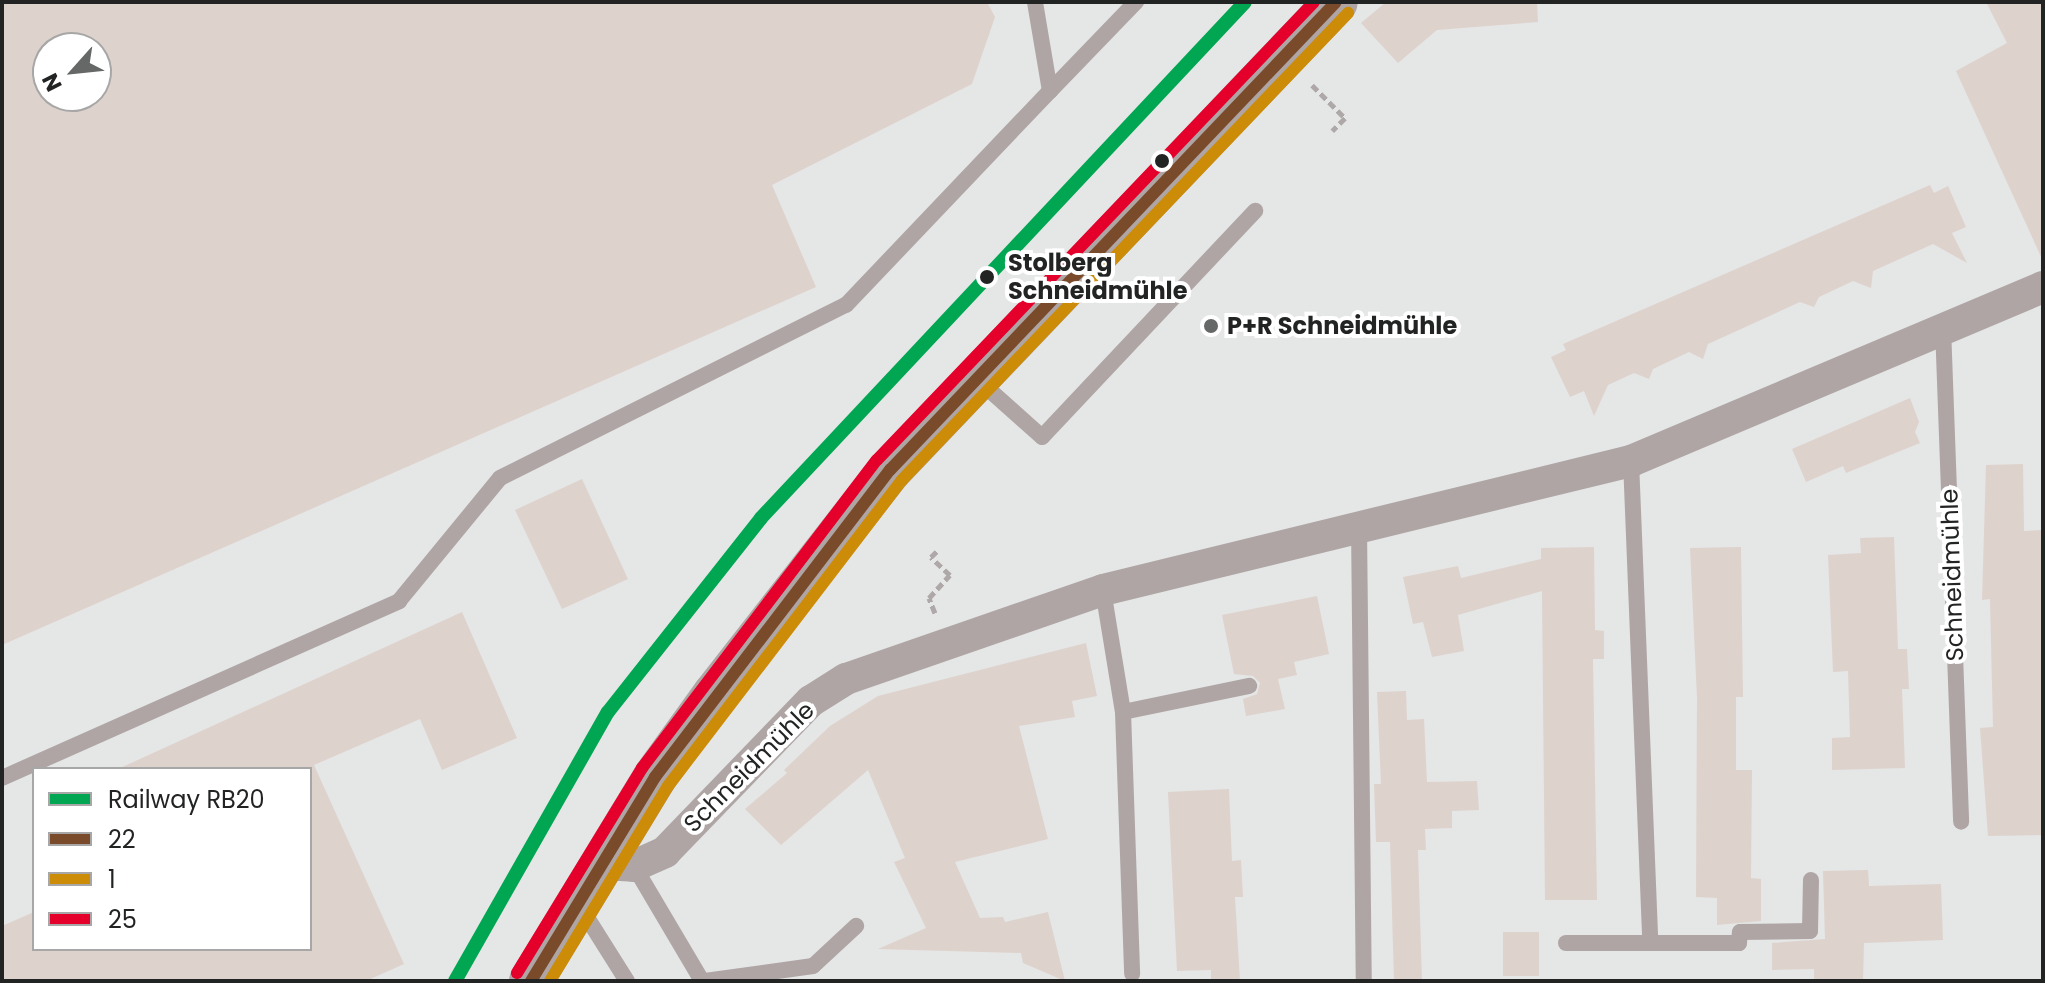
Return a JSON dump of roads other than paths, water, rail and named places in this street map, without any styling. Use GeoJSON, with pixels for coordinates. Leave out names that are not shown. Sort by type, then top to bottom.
{"type":"FeatureCollection","features":[{"type":"Feature","properties":{"kind":"main road"},"geometry":{"type":"LineString","coordinates":[[531,981],[577,903],[617,865],[772,614],[890,470],[1335,2]]}},
{"type":"Feature","properties":{"kind":"street","name":"Schneidmühle"},"geometry":{"type":"LineString","coordinates":[[617,865],[665,852],[811,701],[846,679],[1103,590],[1631,461],[2043,287]]}},
{"type":"Feature","properties":{"kind":"lane"},"geometry":{"type":"LineString","coordinates":[[1035,2],[1050,91]]}},
{"type":"Feature","properties":{"kind":"lane"},"geometry":{"type":"LineString","coordinates":[[2,778],[399,601],[500,478],[846,305],[1136,2]]}},
{"type":"Feature","properties":{"kind":"lane"},"geometry":{"type":"LineString","coordinates":[[976,378],[1042,437],[1255,211]]}},
{"type":"Feature","properties":{"kind":"lane","name":"Schneidmühle"},"geometry":{"type":"LineString","coordinates":[[1943,327],[1961,822]]}},
{"type":"Feature","properties":{"kind":"lane"},"geometry":{"type":"LineString","coordinates":[[1631,461],[1650,943]]}},
{"type":"Feature","properties":{"kind":"lane"},"geometry":{"type":"LineString","coordinates":[[1359,526],[1364,981]]}},
{"type":"Feature","properties":{"kind":"lane"},"geometry":{"type":"LineString","coordinates":[[1103,590],[1123,712],[1132,974]]}},
{"type":"Feature","properties":{"kind":"lane"},"geometry":{"type":"LineString","coordinates":[[1123,712],[1249,686]]}},
{"type":"Feature","properties":{"kind":"lane"},"geometry":{"type":"LineString","coordinates":[[617,865],[704,981],[813,966],[856,926]]}},
{"type":"Feature","properties":{"kind":"lane"},"geometry":{"type":"LineString","coordinates":[[1566,943],[1739,943],[1740,932],[1810,931],[1811,880]]}},
{"type":"Feature","properties":{"kind":"lane"},"geometry":{"type":"LineString","coordinates":[[577,903],[627,981]]}},
{"type":"Feature","properties":{"kind":"rail line","name":"RB20"},"geometry":{"type":"LineString","coordinates":[[455,981],[608,712],[761,518],[1245,2]]}},
{"type":"Feature","properties":{"kind":"place","name":"Stolberg Schneidmühle"},"geometry":{"type":"Point","coordinates":[987,277]}},
{"type":"Feature","properties":{"kind":"place","name":"P+R Schneidmühle"},"geometry":{"type":"Point","coordinates":[1211,326]}}]}
